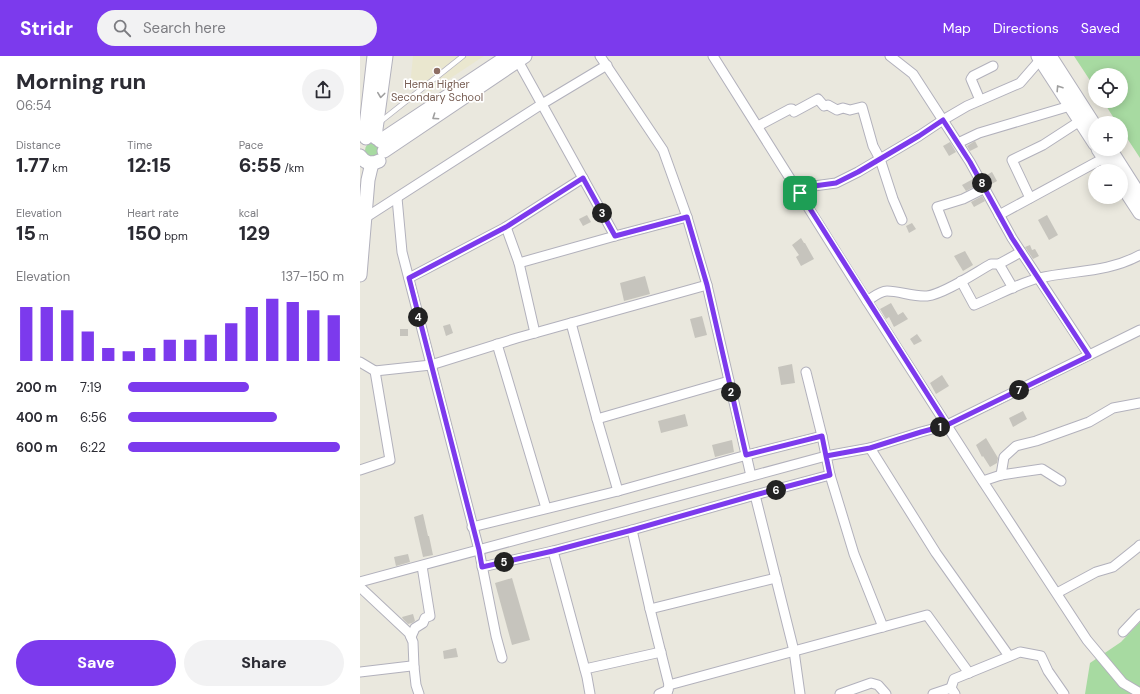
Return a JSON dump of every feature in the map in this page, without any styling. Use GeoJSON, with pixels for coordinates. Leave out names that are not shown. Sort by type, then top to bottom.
{"type":"FeatureCollection","features":[{"type":"Feature","properties":{"kind":"street"},"geometry":{"type":"LineString","coordinates":[[360,275],[368,180],[365,162],[377,162],[384,155],[373,143],[366,126],[374,56]]}},
{"type":"Feature","properties":{"kind":"street"},"geometry":{"type":"LineString","coordinates":[[373,143],[378,124],[386,56]]}},
{"type":"Feature","properties":{"kind":"street"},"geometry":{"type":"LineString","coordinates":[[600,56],[663,150],[687,217],[707,285],[751,476]]}},
{"type":"Feature","properties":{"kind":"street"},"geometry":{"type":"LineString","coordinates":[[713,56],[867,301],[1087,640],[1123,683],[1140,693]]}},
{"type":"Feature","properties":{"kind":"street"},"geometry":{"type":"LineString","coordinates":[[890,56],[913,74],[958,143],[1012,238],[1089,356]]}},
{"type":"Feature","properties":{"kind":"street"},"geometry":{"type":"LineString","coordinates":[[800,193],[814,186],[836,183],[880,160],[967,106],[1020,83],[1043,57]]}},
{"type":"Feature","properties":{"kind":"street"},"geometry":{"type":"LineString","coordinates":[[1043,57],[1070,106],[1088,133]]}},
{"type":"Feature","properties":{"kind":"street"},"geometry":{"type":"LineString","coordinates":[[1043,57],[1088,117]]}},
{"type":"Feature","properties":{"kind":"street"},"geometry":{"type":"LineString","coordinates":[[373,143],[517,58],[615,236]]}},
{"type":"Feature","properties":{"kind":"street"},"geometry":{"type":"LineString","coordinates":[[365,218],[542,104],[607,65]]}},
{"type":"Feature","properties":{"kind":"street"},"geometry":{"type":"LineString","coordinates":[[980,100],[971,77],[993,66]]}},
{"type":"Feature","properties":{"kind":"street"},"geometry":{"type":"LineString","coordinates":[[758,126],[790,108],[794,112],[818,99],[824,106],[828,105],[838,110],[844,108],[850,110],[862,107],[873,146],[880,160],[893,199],[902,220]]}},
{"type":"Feature","properties":{"kind":"street"},"geometry":{"type":"LineString","coordinates":[[958,143],[979,133],[1070,106]]}},
{"type":"Feature","properties":{"kind":"street"},"geometry":{"type":"LineString","coordinates":[[1030,198],[1012,160],[1043,145],[1080,121]]}},
{"type":"Feature","properties":{"kind":"street"},"geometry":{"type":"LineString","coordinates":[[999,215],[1030,198],[1098,156]]}},
{"type":"Feature","properties":{"kind":"street"},"geometry":{"type":"LineString","coordinates":[[1107,156],[1140,196]]}},
{"type":"Feature","properties":{"kind":"street"},"geometry":{"type":"LineString","coordinates":[[409,278],[506,227],[583,178]]}},
{"type":"Feature","properties":{"kind":"street"},"geometry":{"type":"LineString","coordinates":[[947,233],[937,207],[963,199],[984,188]]}},
{"type":"Feature","properties":{"kind":"street"},"geometry":{"type":"LineString","coordinates":[[1128,195],[1140,213]]}},
{"type":"Feature","properties":{"kind":"street"},"geometry":{"type":"LineString","coordinates":[[397,198],[402,252],[479,550],[502,658]]}},
{"type":"Feature","properties":{"kind":"street"},"geometry":{"type":"LineString","coordinates":[[520,263],[687,217]]}},
{"type":"Feature","properties":{"kind":"street"},"geometry":{"type":"LineString","coordinates":[[506,227],[520,263],[535,333]]}},
{"type":"Feature","properties":{"kind":"street"},"geometry":{"type":"LineString","coordinates":[[867,301],[886,291],[917,296],[927,296],[940,292],[991,264],[998,264],[1021,252]]}},
{"type":"Feature","properties":{"kind":"street"},"geometry":{"type":"LineString","coordinates":[[961,281],[974,306],[1038,278],[1100,270],[1120,265],[1140,255]]}},
{"type":"Feature","properties":{"kind":"street"},"geometry":{"type":"LineString","coordinates":[[998,264],[1013,288]]}},
{"type":"Feature","properties":{"kind":"street"},"geometry":{"type":"LineString","coordinates":[[360,362],[375,371],[431,365],[497,344],[707,285]]}},
{"type":"Feature","properties":{"kind":"street"},"geometry":{"type":"LineString","coordinates":[[572,323],[597,419],[618,491]]}},
{"type":"Feature","properties":{"kind":"street"},"geometry":{"type":"LineString","coordinates":[[360,582],[826,456],[870,448],[947,425],[1140,330]]}},
{"type":"Feature","properties":{"kind":"street"},"geometry":{"type":"LineString","coordinates":[[497,344],[546,508]]}},
{"type":"Feature","properties":{"kind":"street"},"geometry":{"type":"LineString","coordinates":[[360,470],[390,460],[375,371]]}},
{"type":"Feature","properties":{"kind":"street"},"geometry":{"type":"LineString","coordinates":[[806,372],[830,475],[854,554],[883,627]]}},
{"type":"Feature","properties":{"kind":"street"},"geometry":{"type":"LineString","coordinates":[[597,419],[729,381]]}},
{"type":"Feature","properties":{"kind":"street"},"geometry":{"type":"LineString","coordinates":[[1001,475],[1004,457],[1016,446],[1036,441],[1089,422],[1113,408],[1140,403]]}},
{"type":"Feature","properties":{"kind":"street"},"geometry":{"type":"LineString","coordinates":[[472,527],[618,491],[746,455],[822,436]]}},
{"type":"Feature","properties":{"kind":"street"},"geometry":{"type":"LineString","coordinates":[[870,448],[936,553],[1009,656]]}},
{"type":"Feature","properties":{"kind":"street"},"geometry":{"type":"LineString","coordinates":[[983,481],[1001,475],[1042,468],[1061,482]]}},
{"type":"Feature","properties":{"kind":"street"},"geometry":{"type":"LineString","coordinates":[[482,567],[553,551],[830,475]]}},
{"type":"Feature","properties":{"kind":"street"},"geometry":{"type":"LineString","coordinates":[[755,495],[794,651],[800,694]]}},
{"type":"Feature","properties":{"kind":"street"},"geometry":{"type":"LineString","coordinates":[[632,530],[661,652],[668,690]]}},
{"type":"Feature","properties":{"kind":"street"},"geometry":{"type":"LineString","coordinates":[[1057,593],[1096,572],[1113,567],[1140,545]]}},
{"type":"Feature","properties":{"kind":"street"},"geometry":{"type":"LineString","coordinates":[[553,551],[585,669],[590,694]]}},
{"type":"Feature","properties":{"kind":"street"},"geometry":{"type":"LineString","coordinates":[[411,637],[415,628],[423,623],[425,618],[430,616],[422,566]]}},
{"type":"Feature","properties":{"kind":"street"},"geometry":{"type":"LineString","coordinates":[[650,609],[776,578]]}},
{"type":"Feature","properties":{"kind":"street"},"geometry":{"type":"LineString","coordinates":[[360,587],[409,633],[413,642],[416,685],[420,694]]}},
{"type":"Feature","properties":{"kind":"street"},"geometry":{"type":"LineString","coordinates":[[1123,632],[1140,614]]}},
{"type":"Feature","properties":{"kind":"street"},"geometry":{"type":"LineString","coordinates":[[659,694],[794,651],[927,615],[969,673]]}},
{"type":"Feature","properties":{"kind":"street"},"geometry":{"type":"LineString","coordinates":[[585,669],[661,652]]}},
{"type":"Feature","properties":{"kind":"street"},"geometry":{"type":"LineString","coordinates":[[933,694],[953,691],[954,679],[1020,652],[1041,656],[1048,671],[1064,694]]}},
{"type":"Feature","properties":{"kind":"street"},"geometry":{"type":"LineString","coordinates":[[360,672],[411,666],[414,667]]}},
{"type":"Feature","properties":{"kind":"street"},"geometry":{"type":"LineString","coordinates":[[840,694],[874,683],[886,694]]}},
{"type":"Feature","properties":{"kind":"lane"},"geometry":{"type":"LineString","coordinates":[[378,124],[463,56]]}},
{"type":"Feature","properties":{"kind":"shaded area","name":"Hema Higher Secondary School"},"geometry":{"type":"Polygon","coordinates":[[[413,56],[484,56],[431,91],[410,86],[413,56]]]}},
{"type":"Feature","properties":{"kind":"green space"},"geometry":{"type":"Polygon","coordinates":[[[1074,56],[1140,56],[1140,158],[1128,140],[1128,116],[1113,116],[1107,108],[1128,108],[1128,68],[1088,68],[1088,77],[1074,56]]]}},
{"type":"Feature","properties":{"kind":"green space"},"geometry":{"type":"Polygon","coordinates":[[[372,143],[377,145],[379,150],[377,155],[372,157],[367,155],[365,150],[367,145],[372,143]]]}},
{"type":"Feature","properties":{"kind":"green space"},"geometry":{"type":"Polygon","coordinates":[[[1140,622],[1140,694],[1085,694],[1090,663],[1121,642],[1140,622]]]}},
{"type":"Feature","properties":{"kind":"building"},"geometry":{"type":"Polygon","coordinates":[[[975,141],[978,147],[970,151],[967,146],[975,141]]]}},
{"type":"Feature","properties":{"kind":"building"},"geometry":{"type":"Polygon","coordinates":[[[950,142],[956,152],[949,156],[943,146],[950,142]]]}},
{"type":"Feature","properties":{"kind":"building"},"geometry":{"type":"Polygon","coordinates":[[[992,172],[997,181],[990,185],[985,176],[992,172]]]}},
{"type":"Feature","properties":{"kind":"building"},"geometry":{"type":"Polygon","coordinates":[[[973,179],[976,186],[966,191],[962,185],[973,179]]]}},
{"type":"Feature","properties":{"kind":"building"},"geometry":{"type":"Polygon","coordinates":[[[982,196],[985,201],[974,207],[971,202],[982,196]]]}},
{"type":"Feature","properties":{"kind":"building"},"geometry":{"type":"Polygon","coordinates":[[[587,215],[591,222],[583,226],[579,219],[587,215]]]}},
{"type":"Feature","properties":{"kind":"building"},"geometry":{"type":"Polygon","coordinates":[[[1047,215],[1058,235],[1049,240],[1038,220],[1047,215]]]}},
{"type":"Feature","properties":{"kind":"building"},"geometry":{"type":"Polygon","coordinates":[[[912,223],[916,229],[909,233],[906,226],[912,223]]]}},
{"type":"Feature","properties":{"kind":"building"},"geometry":{"type":"Polygon","coordinates":[[[801,238],[814,259],[801,266],[796,257],[799,255],[792,245],[801,238]]]}},
{"type":"Feature","properties":{"kind":"building"},"geometry":{"type":"Polygon","coordinates":[[[1030,245],[1032,250],[1035,249],[1039,256],[1033,259],[1025,247],[1030,245]]]}},
{"type":"Feature","properties":{"kind":"building"},"geometry":{"type":"Polygon","coordinates":[[[965,251],[973,265],[963,271],[954,256],[965,251]]]}},
{"type":"Feature","properties":{"kind":"building"},"geometry":{"type":"Polygon","coordinates":[[[645,276],[650,294],[624,301],[620,283],[645,276]]]}},
{"type":"Feature","properties":{"kind":"building"},"geometry":{"type":"Polygon","coordinates":[[[891,303],[898,315],[903,312],[908,319],[894,327],[889,317],[886,319],[880,309],[891,303]]]}},
{"type":"Feature","properties":{"kind":"building"},"geometry":{"type":"Polygon","coordinates":[[[702,316],[707,335],[695,338],[690,319],[702,316]]]}},
{"type":"Feature","properties":{"kind":"building"},"geometry":{"type":"Polygon","coordinates":[[[450,324],[453,333],[446,336],[443,326],[450,324]]]}},
{"type":"Feature","properties":{"kind":"building"},"geometry":{"type":"Polygon","coordinates":[[[400,329],[408,329],[408,336],[400,336],[400,329]]]}},
{"type":"Feature","properties":{"kind":"building"},"geometry":{"type":"Polygon","coordinates":[[[917,334],[922,341],[914,345],[910,339],[917,334]]]}},
{"type":"Feature","properties":{"kind":"building"},"geometry":{"type":"Polygon","coordinates":[[[792,364],[795,383],[781,385],[778,367],[792,364]]]}},
{"type":"Feature","properties":{"kind":"building"},"geometry":{"type":"Polygon","coordinates":[[[942,375],[949,386],[936,394],[930,383],[942,375]]]}},
{"type":"Feature","properties":{"kind":"building"},"geometry":{"type":"Polygon","coordinates":[[[1023,411],[1027,419],[1013,427],[1009,418],[1023,411]]]}},
{"type":"Feature","properties":{"kind":"building"},"geometry":{"type":"Polygon","coordinates":[[[685,414],[688,426],[661,433],[658,421],[685,414]]]}},
{"type":"Feature","properties":{"kind":"building"},"geometry":{"type":"Polygon","coordinates":[[[986,438],[998,458],[997,463],[990,467],[983,456],[982,457],[976,445],[986,438]]]}},
{"type":"Feature","properties":{"kind":"building"},"geometry":{"type":"Polygon","coordinates":[[[732,440],[734,452],[715,457],[712,445],[732,440]]]}},
{"type":"Feature","properties":{"kind":"building"},"geometry":{"type":"Polygon","coordinates":[[[423,514],[433,555],[423,557],[414,517],[423,514]]]}},
{"type":"Feature","properties":{"kind":"building"},"geometry":{"type":"Polygon","coordinates":[[[408,554],[410,562],[396,566],[394,557],[408,554]]]}},
{"type":"Feature","properties":{"kind":"building"},"geometry":{"type":"Polygon","coordinates":[[[512,578],[530,640],[512,645],[495,583],[512,578]]]}},
{"type":"Feature","properties":{"kind":"building"},"geometry":{"type":"Polygon","coordinates":[[[413,614],[415,621],[412,623],[408,624],[402,617],[413,614]]]}},
{"type":"Feature","properties":{"kind":"building"},"geometry":{"type":"Polygon","coordinates":[[[456,648],[458,657],[444,659],[443,651],[456,648]]]}},
{"type":"Feature","properties":{"kind":"place","name":"Hema Higher Secondary School"},"geometry":{"type":"Point","coordinates":[437,71]}},
{"type":"Feature","properties":{"kind":"route"},"geometry":{"type":"LineString","coordinates":[[800,193],[820,184],[836,183],[858,172],[943,120],[970,162],[1012,238],[1089,356],[947,425],[921,432],[870,448],[826,456],[830,475],[553,551],[482,567],[479,550],[409,278],[506,227],[583,178],[615,236],[687,217],[707,285],[746,455],[822,436],[826,456],[870,448],[947,425],[867,301],[800,193]]}}]}
